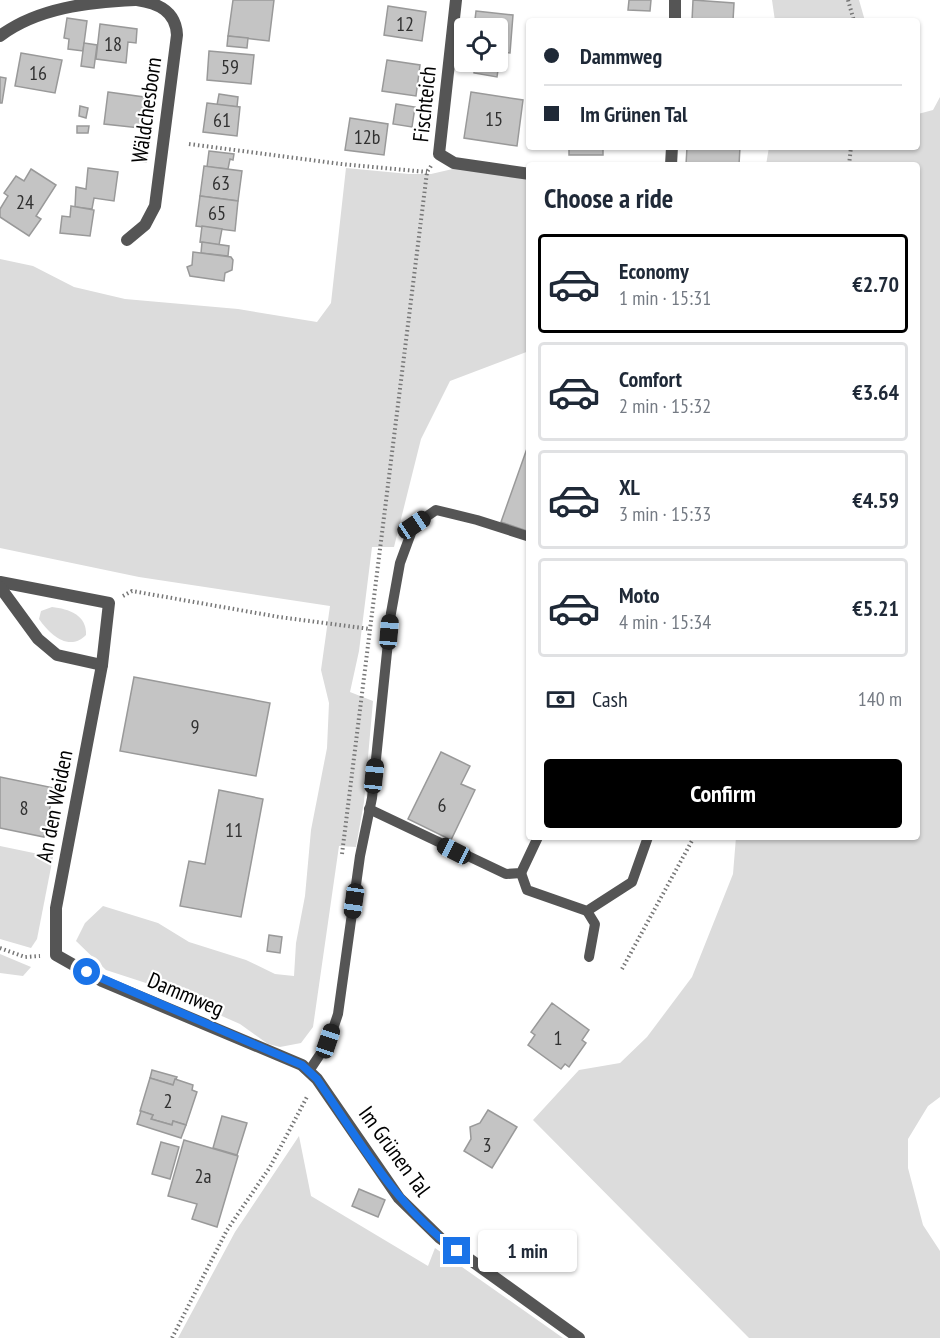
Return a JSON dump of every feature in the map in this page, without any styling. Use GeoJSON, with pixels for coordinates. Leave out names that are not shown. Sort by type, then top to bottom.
{"type":"FeatureCollection","features":[{"type":"Feature","properties":{"kind":"street","name":"Wäldchesborn"},"geometry":{"type":"LineString","coordinates":[[0,36],[18,23],[59,9],[136,0],[165,9],[174,19],[177,35],[154,206],[145,225],[127,240]]}},
{"type":"Feature","properties":{"kind":"street","name":"Fischteich"},"geometry":{"type":"LineString","coordinates":[[456,0],[439,154],[454,163],[526,173]]}},
{"type":"Feature","properties":{"kind":"street"},"geometry":{"type":"LineString","coordinates":[[675,0],[675,18]]}},
{"type":"Feature","properties":{"kind":"street"},"geometry":{"type":"LineString","coordinates":[[0,582],[109,603]]}},
{"type":"Feature","properties":{"kind":"street"},"geometry":{"type":"LineString","coordinates":[[0,587],[39,639],[57,655],[102,665]]}},
{"type":"Feature","properties":{"kind":"street","name":"An den Weiden"},"geometry":{"type":"LineString","coordinates":[[56,955],[56,908],[102,665],[109,603]]}},
{"type":"Feature","properties":{"kind":"street","name":"Dammweg"},"geometry":{"type":"LineString","coordinates":[[56,955],[102,981],[309,1072]]}},
{"type":"Feature","properties":{"kind":"street","name":"Im Grünen Tal"},"geometry":{"type":"LineString","coordinates":[[309,1072],[399,1198],[440,1238],[579,1338]]}},
{"type":"Feature","properties":{"kind":"lane"},"geometry":{"type":"LineString","coordinates":[[309,1072],[328,1041],[338,1014],[369,809],[391,613],[400,563],[414,525],[436,510],[526,536]]}},
{"type":"Feature","properties":{"kind":"lane"},"geometry":{"type":"LineString","coordinates":[[369,809],[506,874],[520,873]]}},
{"type":"Feature","properties":{"kind":"lane"},"geometry":{"type":"LineString","coordinates":[[536,840],[520,873],[527,890],[587,911],[595,924],[589,957]]}},
{"type":"Feature","properties":{"kind":"lane"},"geometry":{"type":"LineString","coordinates":[[587,911],[632,882],[647,840]]}},
{"type":"Feature","properties":{"kind":"path"},"geometry":{"type":"LineString","coordinates":[[848,0],[853,18]]}},
{"type":"Feature","properties":{"kind":"path"},"geometry":{"type":"LineString","coordinates":[[189,144],[341,164],[427,172]]}},
{"type":"Feature","properties":{"kind":"path"},"geometry":{"type":"LineString","coordinates":[[342,855],[427,172],[439,154]]}},
{"type":"Feature","properties":{"kind":"path"},"geometry":{"type":"LineString","coordinates":[[109,603],[132,591],[279,617],[370,629]]}},
{"type":"Feature","properties":{"kind":"path"},"geometry":{"type":"LineString","coordinates":[[622,969],[692,840]]}},
{"type":"Feature","properties":{"kind":"path"},"geometry":{"type":"LineString","coordinates":[[0,948],[25,957],[56,955]]}},
{"type":"Feature","properties":{"kind":"path"},"geometry":{"type":"LineString","coordinates":[[172,1338],[227,1230],[270,1167],[309,1072]]}},
{"type":"Feature","properties":{"kind":"shaded area"},"geometry":{"type":"Polygon","coordinates":[[[772,0],[859,0],[864,18],[775,18],[772,0]]]}},
{"type":"Feature","properties":{"kind":"shaded area"},"geometry":{"type":"Polygon","coordinates":[[[940,97],[940,1097],[928,1106],[908,1139],[908,1168],[923,1225],[940,1251],[940,1338],[749,1338],[533,1120],[579,1070],[620,1063],[647,1037],[692,977],[733,874],[736,840],[920,840],[920,162],[766,162],[768,150],[920,150],[920,113],[933,110],[940,97]]]}},
{"type":"Feature","properties":{"kind":"shaded area"},"geometry":{"type":"Polygon","coordinates":[[[346,168],[431,174],[457,168],[526,177],[526,352],[450,381],[421,439],[394,547],[372,547],[359,651],[350,692],[373,701],[364,802],[356,847],[339,846],[313,1027],[301,1043],[280,1047],[268,1044],[240,1024],[149,984],[106,970],[76,941],[85,923],[103,906],[158,923],[189,942],[246,960],[275,974],[294,976],[296,943],[305,896],[311,830],[327,748],[329,703],[321,670],[330,606],[139,577],[0,548],[0,259],[33,266],[74,287],[125,299],[238,309],[317,322],[331,303],[346,168]]]}},
{"type":"Feature","properties":{"kind":"shaded area"},"geometry":{"type":"Polygon","coordinates":[[[52,607],[76,614],[84,622],[86,635],[73,642],[67,642],[54,636],[39,619],[41,611],[52,607]]]}},
{"type":"Feature","properties":{"kind":"shaded area"},"geometry":{"type":"Polygon","coordinates":[[[0,846],[53,857],[37,939],[31,948],[0,939],[0,846]]]}},
{"type":"Feature","properties":{"kind":"shaded area"},"geometry":{"type":"Polygon","coordinates":[[[0,954],[31,967],[23,976],[0,973],[0,954]]]}},
{"type":"Feature","properties":{"kind":"shaded area"},"geometry":{"type":"Polygon","coordinates":[[[299,1136],[311,1196],[428,1266],[435,1248],[563,1338],[178,1338],[235,1232],[299,1136]]]}},
{"type":"Feature","properties":{"kind":"building"},"geometry":{"type":"Polygon","coordinates":[[[233,0],[274,0],[269,41],[228,36],[233,0]]]}},
{"type":"Feature","properties":{"kind":"building"},"geometry":{"type":"Polygon","coordinates":[[[629,0],[651,0],[650,11],[628,10],[629,0]]]}},
{"type":"Feature","properties":{"kind":"building"},"geometry":{"type":"Polygon","coordinates":[[[693,0],[734,3],[733,18],[692,18],[693,0]]]}},
{"type":"Feature","properties":{"kind":"building"},"geometry":{"type":"Polygon","coordinates":[[[388,6],[426,12],[422,41],[384,35],[388,6]]]}},
{"type":"Feature","properties":{"kind":"building"},"geometry":{"type":"Polygon","coordinates":[[[476,11],[513,15],[510,53],[508,53],[508,18],[475,18],[476,11]]]}},
{"type":"Feature","properties":{"kind":"building"},"geometry":{"type":"Polygon","coordinates":[[[67,18],[87,21],[83,51],[68,49],[69,39],[64,38],[67,18]]]}},
{"type":"Feature","properties":{"kind":"building"},"geometry":{"type":"Polygon","coordinates":[[[100,24],[137,29],[136,43],[128,42],[126,63],[96,59],[100,24]]]}},
{"type":"Feature","properties":{"kind":"building"},"geometry":{"type":"Polygon","coordinates":[[[228,36],[248,38],[247,48],[227,46],[228,36]]]}},
{"type":"Feature","properties":{"kind":"building"},"geometry":{"type":"Polygon","coordinates":[[[84,43],[97,45],[94,68],[81,66],[84,43]]]}},
{"type":"Feature","properties":{"kind":"building"},"geometry":{"type":"Polygon","coordinates":[[[209,51],[254,55],[251,84],[207,80],[209,51]]]}},
{"type":"Feature","properties":{"kind":"building"},"geometry":{"type":"Polygon","coordinates":[[[21,53],[62,60],[55,93],[15,86],[21,53]]]}},
{"type":"Feature","properties":{"kind":"building"},"geometry":{"type":"Polygon","coordinates":[[[387,60],[420,65],[416,96],[382,91],[387,60]]]}},
{"type":"Feature","properties":{"kind":"building"},"geometry":{"type":"Polygon","coordinates":[[[474,72],[498,72],[497,77],[474,72]]]}},
{"type":"Feature","properties":{"kind":"building"},"geometry":{"type":"Polygon","coordinates":[[[0,77],[6,78],[2,103],[0,103],[0,77]]]}},
{"type":"Feature","properties":{"kind":"building"},"geometry":{"type":"Polygon","coordinates":[[[108,92],[144,97],[140,128],[104,124],[108,92]]]}},
{"type":"Feature","properties":{"kind":"building"},"geometry":{"type":"Polygon","coordinates":[[[471,92],[523,100],[517,146],[464,138],[471,92]]]}},
{"type":"Feature","properties":{"kind":"building"},"geometry":{"type":"Polygon","coordinates":[[[219,94],[238,97],[237,107],[217,105],[219,94]]]}},
{"type":"Feature","properties":{"kind":"building"},"geometry":{"type":"Polygon","coordinates":[[[207,103],[240,107],[237,136],[203,132],[207,103]]]}},
{"type":"Feature","properties":{"kind":"building"},"geometry":{"type":"Polygon","coordinates":[[[396,104],[415,107],[412,127],[393,124],[396,104]]]}},
{"type":"Feature","properties":{"kind":"building"},"geometry":{"type":"Polygon","coordinates":[[[80,106],[88,108],[86,118],[79,116],[80,106]]]}},
{"type":"Feature","properties":{"kind":"building"},"geometry":{"type":"Polygon","coordinates":[[[350,118],[388,124],[384,155],[345,150],[350,118]]]}},
{"type":"Feature","properties":{"kind":"building"},"geometry":{"type":"Polygon","coordinates":[[[77,126],[89,126],[88,133],[77,133],[77,126]]]}},
{"type":"Feature","properties":{"kind":"building"},"geometry":{"type":"Polygon","coordinates":[[[569,150],[603,150],[603,155],[569,155],[569,150]]]}},
{"type":"Feature","properties":{"kind":"building"},"geometry":{"type":"Polygon","coordinates":[[[687,150],[740,150],[739,162],[686,162],[687,150]]]}},
{"type":"Feature","properties":{"kind":"building"},"geometry":{"type":"Polygon","coordinates":[[[209,151],[234,154],[233,160],[230,159],[228,169],[207,167],[209,151]]]}},
{"type":"Feature","properties":{"kind":"building"},"geometry":{"type":"Polygon","coordinates":[[[139,153],[147,154],[146,162],[138,161],[139,153]]]}},
{"type":"Feature","properties":{"kind":"building"},"geometry":{"type":"Polygon","coordinates":[[[204,166],[242,171],[238,201],[200,196],[204,166]]]}},
{"type":"Feature","properties":{"kind":"building"},"geometry":{"type":"Polygon","coordinates":[[[88,168],[118,172],[114,201],[94,198],[92,209],[75,207],[76,187],[86,189],[88,168]]]}},
{"type":"Feature","properties":{"kind":"building"},"geometry":{"type":"Polygon","coordinates":[[[31,169],[56,185],[36,216],[41,219],[29,236],[0,217],[0,209],[8,196],[4,193],[16,176],[24,181],[31,169]]]}},
{"type":"Feature","properties":{"kind":"building"},"geometry":{"type":"Polygon","coordinates":[[[200,196],[238,201],[235,231],[196,226],[200,196]]]}},
{"type":"Feature","properties":{"kind":"building"},"geometry":{"type":"Polygon","coordinates":[[[71,206],[94,210],[90,236],[60,233],[62,216],[70,217],[71,206]]]}},
{"type":"Feature","properties":{"kind":"building"},"geometry":{"type":"Polygon","coordinates":[[[202,226],[222,229],[219,245],[200,242],[202,226]]]}},
{"type":"Feature","properties":{"kind":"building"},"geometry":{"type":"Polygon","coordinates":[[[202,242],[229,246],[228,256],[201,253],[202,242]]]}},
{"type":"Feature","properties":{"kind":"building"},"geometry":{"type":"Polygon","coordinates":[[[193,252],[231,257],[232,270],[225,273],[224,281],[190,276],[187,267],[192,265],[193,252]]]}},
{"type":"Feature","properties":{"kind":"building"},"geometry":{"type":"Polygon","coordinates":[[[526,451],[526,531],[501,522],[526,451]]]}},
{"type":"Feature","properties":{"kind":"building"},"geometry":{"type":"Polygon","coordinates":[[[134,677],[270,703],[256,776],[120,751],[134,677]]]}},
{"type":"Feature","properties":{"kind":"building"},"geometry":{"type":"Polygon","coordinates":[[[441,752],[470,766],[461,784],[475,790],[451,840],[408,819],[441,752]]]}},
{"type":"Feature","properties":{"kind":"building"},"geometry":{"type":"Polygon","coordinates":[[[0,777],[54,788],[44,837],[0,828],[0,777]]]}},
{"type":"Feature","properties":{"kind":"building"},"geometry":{"type":"Polygon","coordinates":[[[219,790],[263,799],[241,917],[180,906],[189,861],[205,864],[219,790]]]}},
{"type":"Feature","properties":{"kind":"building"},"geometry":{"type":"Polygon","coordinates":[[[269,935],[282,937],[280,953],[267,951],[269,935]]]}},
{"type":"Feature","properties":{"kind":"building"},"geometry":{"type":"Polygon","coordinates":[[[552,1003],[589,1030],[582,1040],[586,1043],[569,1067],[565,1064],[561,1069],[528,1045],[535,1035],[531,1032],[552,1003]]]}},
{"type":"Feature","properties":{"kind":"building"},"geometry":{"type":"Polygon","coordinates":[[[152,1070],[177,1077],[173,1085],[150,1078],[152,1070]]]}},
{"type":"Feature","properties":{"kind":"building"},"geometry":{"type":"Polygon","coordinates":[[[150,1078],[173,1085],[175,1079],[193,1085],[192,1090],[197,1092],[186,1125],[173,1121],[172,1125],[151,1119],[153,1115],[140,1111],[150,1078]]]}},
{"type":"Feature","properties":{"kind":"building"},"geometry":{"type":"Polygon","coordinates":[[[488,1110],[517,1127],[492,1168],[464,1151],[471,1139],[470,1127],[480,1123],[488,1110]]]}},
{"type":"Feature","properties":{"kind":"building"},"geometry":{"type":"Polygon","coordinates":[[[141,1111],[153,1115],[151,1119],[172,1125],[173,1121],[186,1125],[181,1138],[137,1124],[141,1111]]]}},
{"type":"Feature","properties":{"kind":"building"},"geometry":{"type":"Polygon","coordinates":[[[222,1116],[247,1123],[237,1155],[213,1148],[222,1116]]]}},
{"type":"Feature","properties":{"kind":"building"},"geometry":{"type":"Polygon","coordinates":[[[184,1140],[238,1156],[217,1227],[192,1219],[197,1204],[168,1196],[184,1140]]]}},
{"type":"Feature","properties":{"kind":"building"},"geometry":{"type":"Polygon","coordinates":[[[161,1142],[179,1147],[170,1179],[152,1174],[161,1142]]]}},
{"type":"Feature","properties":{"kind":"building"},"geometry":{"type":"Polygon","coordinates":[[[359,1189],[385,1200],[378,1217],[352,1206],[359,1189]]]}},
{"type":"Feature","properties":{"kind":"route"},"geometry":{"type":"LineString","coordinates":[[87,972],[102,981],[302,1065],[317,1079],[399,1198],[440,1238],[457,1251]]}}]}
